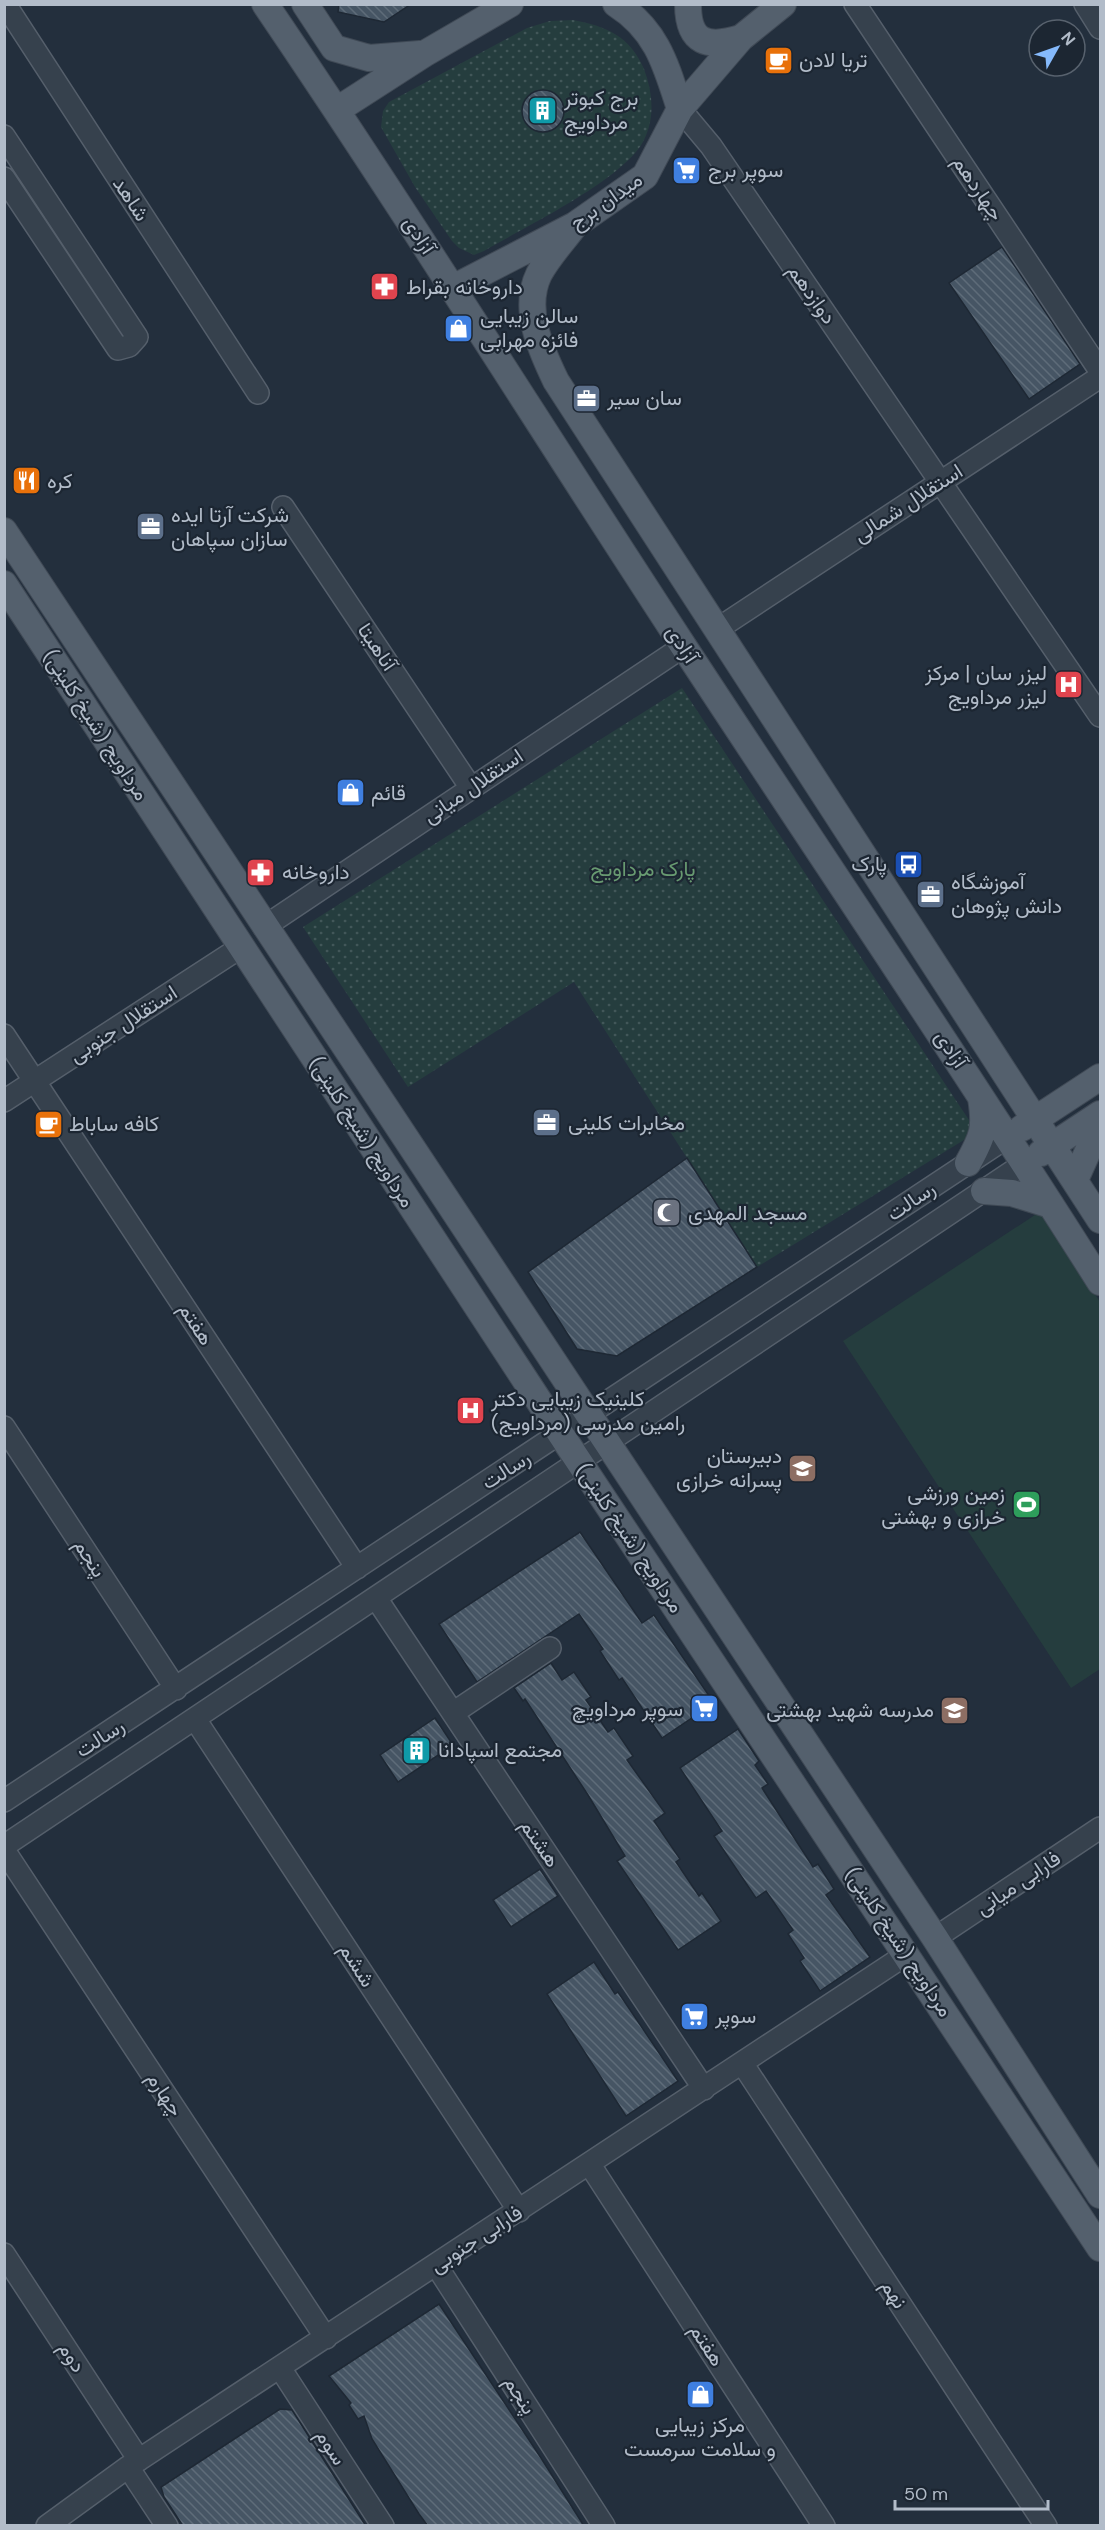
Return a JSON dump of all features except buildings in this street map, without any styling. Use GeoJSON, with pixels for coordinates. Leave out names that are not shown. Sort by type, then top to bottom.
{"type":"FeatureCollection","features":[{"type":"Feature","properties":{"kind":"main road","name":"آزادی"},"geometry":{"type":"LineString","coordinates":[[265,4],[337,110],[684,646],[1009,1136],[1101,1282]]}},
{"type":"Feature","properties":{"kind":"main road"},"geometry":{"type":"LineString","coordinates":[[305,4],[334,48],[369,58],[423,54]]}},
{"type":"Feature","properties":{"kind":"main road"},"geometry":{"type":"LineString","coordinates":[[337,110],[423,54],[510,4]]}},
{"type":"Feature","properties":{"kind":"main road"},"geometry":{"type":"LineString","coordinates":[[616,4],[633,16],[659,48],[680,109]]}},
{"type":"Feature","properties":{"kind":"main road"},"geometry":{"type":"LineString","coordinates":[[688,4],[690,25],[700,39],[718,45],[741,38]]}},
{"type":"Feature","properties":{"kind":"main road","name":"میدان برج"},"geometry":{"type":"LineString","coordinates":[[453,288],[574,225],[645,176],[680,109],[741,38],[783,4]]}},
{"type":"Feature","properties":{"kind":"main road","name":"آزادی"},"geometry":{"type":"LineString","coordinates":[[574,225],[538,275],[532,304],[539,345],[556,381],[1101,1220]]}},
{"type":"Feature","properties":{"kind":"main road","name":"مرداویج (شیخ کلینی)"},"geometry":{"type":"LineString","coordinates":[[4,531],[935,1938],[1101,2195]]}},
{"type":"Feature","properties":{"kind":"main road","name":"مرداویج (شیخ کلینی)"},"geometry":{"type":"LineString","coordinates":[[4,584],[561,1435],[1101,2248]]}},
{"type":"Feature","properties":{"kind":"main road"},"geometry":{"type":"LineString","coordinates":[[1004,1068],[1032,1088],[1055,1095],[1073,1095]]}},
{"type":"Feature","properties":{"kind":"main road","name":"رسالت"},"geometry":{"type":"LineString","coordinates":[[1009,1136],[1101,1077]]}},
{"type":"Feature","properties":{"kind":"main road"},"geometry":{"type":"LineString","coordinates":[[968,1163],[981,1141],[985,1124],[980,1092]]}},
{"type":"Feature","properties":{"kind":"main road"},"geometry":{"type":"LineString","coordinates":[[1025,1163],[1101,1114]]}},
{"type":"Feature","properties":{"kind":"main road"},"geometry":{"type":"LineString","coordinates":[[1076,1180],[1101,1125]]}},
{"type":"Feature","properties":{"kind":"main road"},"geometry":{"type":"LineString","coordinates":[[984,1191],[1012,1193],[1052,1205]]}},
{"type":"Feature","properties":{"kind":"street","name":"شاهد"},"geometry":{"type":"LineString","coordinates":[[5,4],[258,393]]}},
{"type":"Feature","properties":{"kind":"street","name":"چهاردهم"},"geometry":{"type":"LineString","coordinates":[[855,4],[1101,371]]}},
{"type":"Feature","properties":{"kind":"street"},"geometry":{"type":"LineString","coordinates":[[1085,4],[1101,28]]}},
{"type":"Feature","properties":{"kind":"street","name":"دوازدهم"},"geometry":{"type":"LineString","coordinates":[[680,109],[711,146],[942,480],[1101,716]]}},
{"type":"Feature","properties":{"kind":"street"},"geometry":{"type":"LineString","coordinates":[[4,136],[137,337],[129,346],[118,349],[4,178]]}},
{"type":"Feature","properties":{"kind":"street","name":"استقلال شمالی"},"geometry":{"type":"LineString","coordinates":[[716,630],[1101,377]]}},
{"type":"Feature","properties":{"kind":"street","name":"آناهیتا"},"geometry":{"type":"LineString","coordinates":[[283,507],[471,788]]}},
{"type":"Feature","properties":{"kind":"street","name":"استقلال میانی"},"geometry":{"type":"LineString","coordinates":[[264,927],[684,646]]}},
{"type":"Feature","properties":{"kind":"street","name":"استقلال جنوبی"},"geometry":{"type":"LineString","coordinates":[[4,1101],[241,948]]}},
{"type":"Feature","properties":{"kind":"street"},"geometry":{"type":"LineString","coordinates":[[4,1035],[35,1081]]}},
{"type":"Feature","properties":{"kind":"street","name":"هفتم"},"geometry":{"type":"LineString","coordinates":[[35,1081],[357,1568]]}},
{"type":"Feature","properties":{"kind":"street","name":"رسالت"},"geometry":{"type":"LineString","coordinates":[[4,1801],[561,1435],[1009,1136]]}},
{"type":"Feature","properties":{"kind":"street","name":"رسالت"},"geometry":{"type":"LineString","coordinates":[[4,1848],[1025,1163]]}},
{"type":"Feature","properties":{"kind":"street","name":"پنجم"},"geometry":{"type":"LineString","coordinates":[[4,1427],[176,1689]]}},
{"type":"Feature","properties":{"kind":"street","name":"هشتم"},"geometry":{"type":"LineString","coordinates":[[376,1598],[704,2089]]}},
{"type":"Feature","properties":{"kind":"street"},"geometry":{"type":"LineString","coordinates":[[453,1713],[550,1648]]}},
{"type":"Feature","properties":{"kind":"street","name":"ششم"},"geometry":{"type":"LineString","coordinates":[[195,1719],[519,2211]]}},
{"type":"Feature","properties":{"kind":"street","name":"فارابی میانی"},"geometry":{"type":"LineString","coordinates":[[935,1938],[1099,1831]]}},
{"type":"Feature","properties":{"kind":"street","name":"چهارم"},"geometry":{"type":"LineString","coordinates":[[4,1848],[326,2337]]}},
{"type":"Feature","properties":{"kind":"street","name":"فارابی جنوبی"},"geometry":{"type":"LineString","coordinates":[[47,2526],[134,2464],[907,1954]]}},
{"type":"Feature","properties":{"kind":"street","name":"نهم"},"geometry":{"type":"LineString","coordinates":[[742,2063],[1046,2526]]}},
{"type":"Feature","properties":{"kind":"street","name":"هفتم"},"geometry":{"type":"LineString","coordinates":[[590,2164],[824,2526]]}},
{"type":"Feature","properties":{"kind":"street","name":"دوم"},"geometry":{"type":"LineString","coordinates":[[4,2254],[134,2464],[167,2526]]}},
{"type":"Feature","properties":{"kind":"street","name":"پنجم"},"geometry":{"type":"LineString","coordinates":[[436,2265],[604,2526]]}},
{"type":"Feature","properties":{"kind":"street","name":"سوم"},"geometry":{"type":"LineString","coordinates":[[280,2368],[383,2526]]}},
{"type":"Feature","properties":{"kind":"green space"},"geometry":{"type":"Polygon","coordinates":[[[573,20],[606,29],[616,34],[632,48],[644,69],[651,96],[648,131],[633,155],[595,186],[547,216],[474,255],[459,248],[452,241],[415,187],[381,127],[383,111],[389,102],[527,28],[550,21],[573,20]]]}},
{"type":"Feature","properties":{"kind":"green space","name":"پارک مرداویج"},"geometry":{"type":"Polygon","coordinates":[[[682,688],[977,1132],[757,1267],[574,982],[408,1087],[303,927],[682,688]]]}},
{"type":"Feature","properties":{"kind":"green space","name":"زمین ورزشی خرازی و بهشتی"},"geometry":{"type":"Polygon","coordinates":[[[1041,1211],[1100,1302],[1100,1669],[1071,1688],[843,1341],[1041,1211]]]}},
{"type":"Feature","properties":{"kind":"place","name":"تریا لادن"},"geometry":{"type":"Point","coordinates":[778,60]}},
{"type":"Feature","properties":{"kind":"place","name":"برج کبوتر مرداویج"},"geometry":{"type":"Point","coordinates":[543,110]}},
{"type":"Feature","properties":{"kind":"place","name":"سوپر برج"},"geometry":{"type":"Point","coordinates":[687,170]}},
{"type":"Feature","properties":{"kind":"place","name":"داروخانه بقراط"},"geometry":{"type":"Point","coordinates":[385,287]}},
{"type":"Feature","properties":{"kind":"place","name":"سالن زیبایی فائزه مهرابی"},"geometry":{"type":"Point","coordinates":[459,328]}},
{"type":"Feature","properties":{"kind":"place","name":"سان سیر"},"geometry":{"type":"Point","coordinates":[586,398]}},
{"type":"Feature","properties":{"kind":"place","name":"کره"},"geometry":{"type":"Point","coordinates":[26,481]}},
{"type":"Feature","properties":{"kind":"place","name":"شرکت آرتا ایده سازان سپاهان"},"geometry":{"type":"Point","coordinates":[150,527]}},
{"type":"Feature","properties":{"kind":"place","name":"لیزر سان | مرکز لیزر مرداویج"},"geometry":{"type":"Point","coordinates":[1068,685]}},
{"type":"Feature","properties":{"kind":"place","name":"قائم"},"geometry":{"type":"Point","coordinates":[350,793]}},
{"type":"Feature","properties":{"kind":"place","name":"پارک"},"geometry":{"type":"Point","coordinates":[908,864]}},
{"type":"Feature","properties":{"kind":"place","name":"داروخانه"},"geometry":{"type":"Point","coordinates":[261,872]}},
{"type":"Feature","properties":{"kind":"place","name":"آموزشگاه دانش پژوهان"},"geometry":{"type":"Point","coordinates":[930,894]}},
{"type":"Feature","properties":{"kind":"place","name":"مخابرات کلینی"},"geometry":{"type":"Point","coordinates":[547,1123]}},
{"type":"Feature","properties":{"kind":"place","name":"کافه ساباط"},"geometry":{"type":"Point","coordinates":[48,1124]}},
{"type":"Feature","properties":{"kind":"place","name":"مسجد المهدی"},"geometry":{"type":"Point","coordinates":[667,1213]}},
{"type":"Feature","properties":{"kind":"place","name":"کلینیک زیبایی دکتر رامین مدرسی (مرداویج)"},"geometry":{"type":"Point","coordinates":[470,1411]}},
{"type":"Feature","properties":{"kind":"place","name":"دبیرستان پسرانه خرازی"},"geometry":{"type":"Point","coordinates":[803,1468]}},
{"type":"Feature","properties":{"kind":"place","name":"زمین ورزشی خرازی و بهشتی"},"geometry":{"type":"Point","coordinates":[1026,1505]}},
{"type":"Feature","properties":{"kind":"place","name":"سوپر مرداویچ"},"geometry":{"type":"Point","coordinates":[704,1709]}},
{"type":"Feature","properties":{"kind":"place","name":"مدرسه شهید بهشتی"},"geometry":{"type":"Point","coordinates":[955,1710]}},
{"type":"Feature","properties":{"kind":"place","name":"مجتمع اسپادانا"},"geometry":{"type":"Point","coordinates":[417,1750]}},
{"type":"Feature","properties":{"kind":"place","name":"سوپر"},"geometry":{"type":"Point","coordinates":[694,2016]}},
{"type":"Feature","properties":{"kind":"place","name":"مرکز زیبایی و سلامت سرمست"},"geometry":{"type":"Point","coordinates":[700,2394]}}]}
